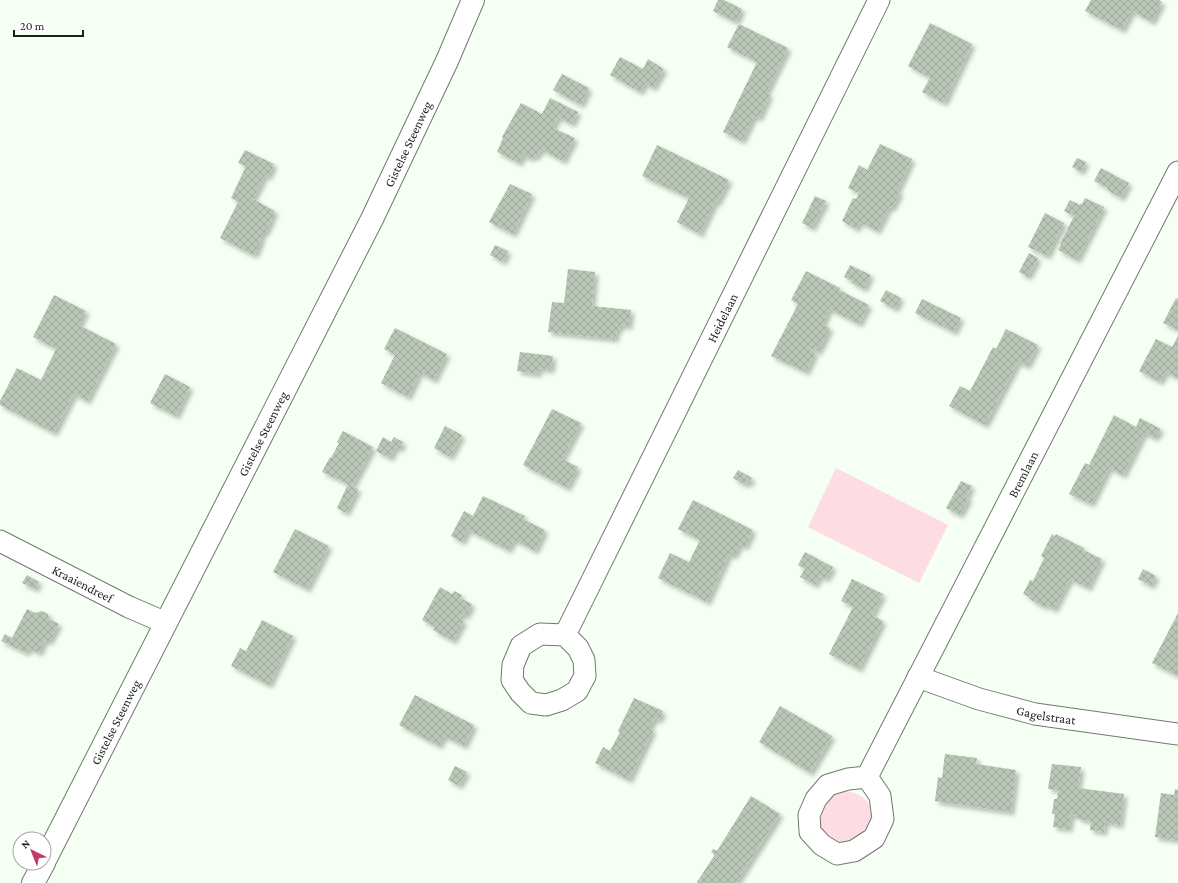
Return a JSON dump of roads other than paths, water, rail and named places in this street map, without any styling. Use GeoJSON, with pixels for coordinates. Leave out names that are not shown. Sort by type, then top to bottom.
{"type":"FeatureCollection","features":[{"type":"Feature","properties":{"kind":"main road","name":"Gistelse Steenweg"},"geometry":{"type":"LineString","coordinates":[[52,847],[372,219],[447,62],[473,0]]}},
{"type":"Feature","properties":{"kind":"main road","name":"Gistelse Steenweg"},"geometry":{"type":"LineString","coordinates":[[33,883],[40,871]]}},
{"type":"Feature","properties":{"kind":"street","name":"Heidelaan"},"geometry":{"type":"LineString","coordinates":[[565,635],[879,0]]}},
{"type":"Feature","properties":{"kind":"street","name":"Bremlaan"},"geometry":{"type":"LineString","coordinates":[[867,777],[1178,172]]}},
{"type":"Feature","properties":{"kind":"street","name":"Kraaiendreef"},"geometry":{"type":"LineString","coordinates":[[0,541],[129,607],[166,623]]}},
{"type":"Feature","properties":{"kind":"street","name":"Gagelstraat"},"geometry":{"type":"LineString","coordinates":[[918,677],[979,699],[1035,714],[1178,734]]}}]}
